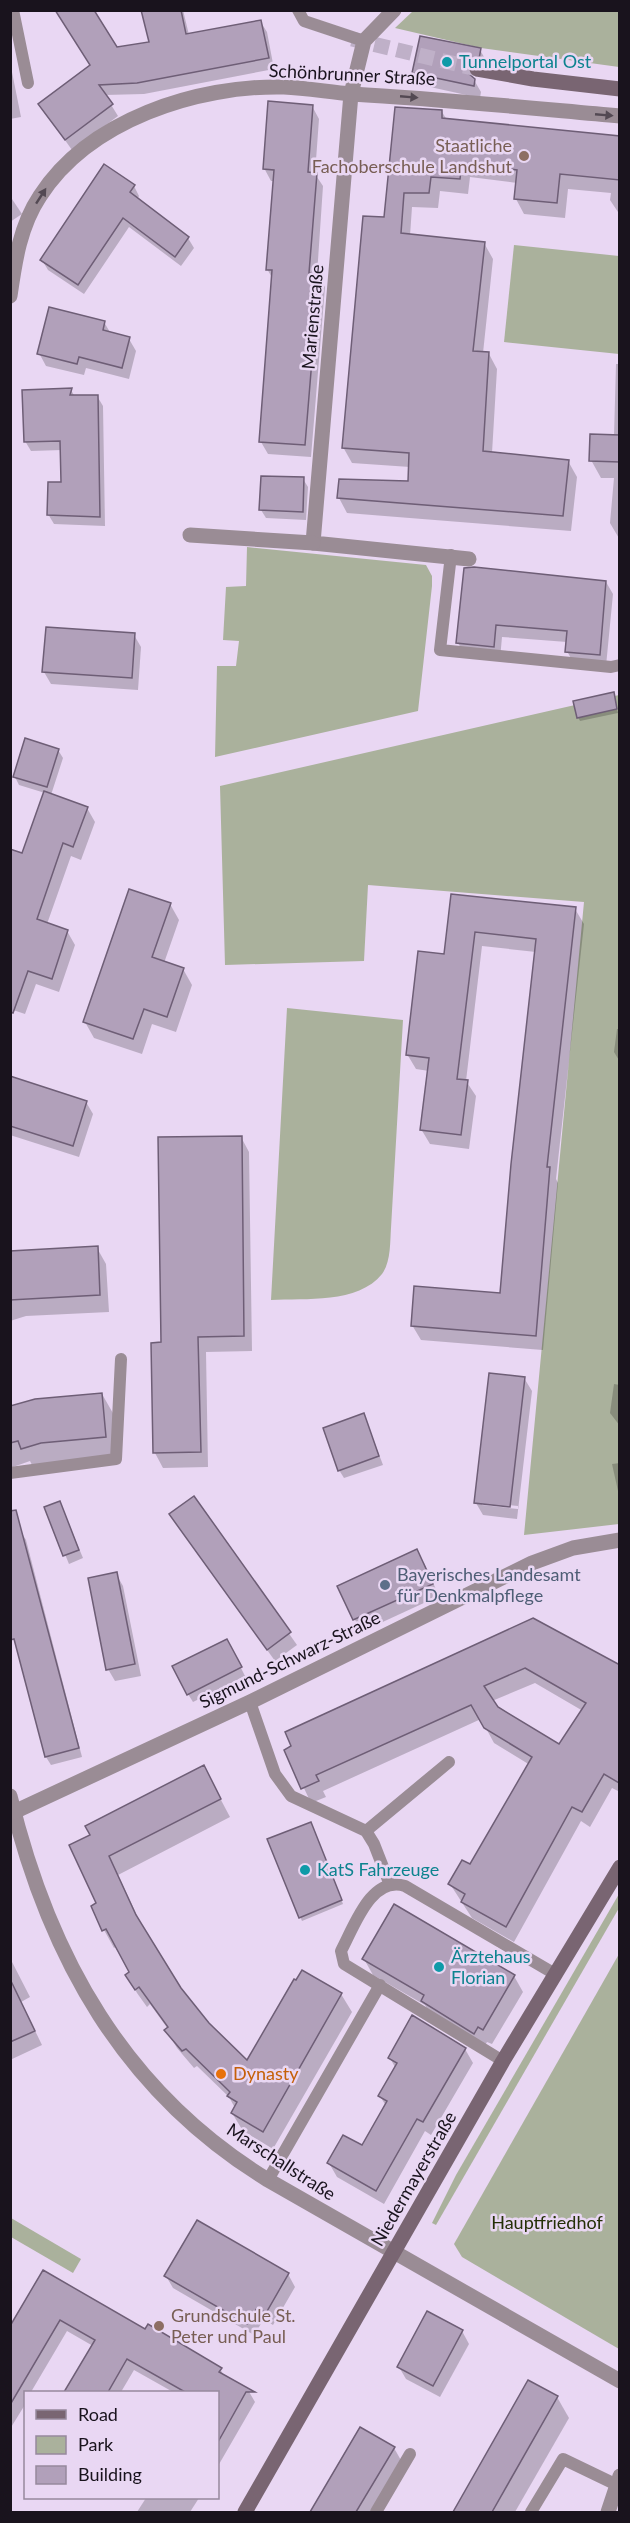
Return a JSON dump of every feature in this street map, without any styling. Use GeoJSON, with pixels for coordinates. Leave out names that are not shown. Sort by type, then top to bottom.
{"type":"FeatureCollection","features":[{"type":"Feature","properties":{"kind":"main road"},"geometry":{"type":"LineString","coordinates":[[477,69],[533,79],[620,89]]}},
{"type":"Feature","properties":{"kind":"main road","name":"Niedermayerstraße"},"geometry":{"type":"LineString","coordinates":[[245,2512],[503,2061],[620,1867]]}},
{"type":"Feature","properties":{"kind":"street"},"geometry":{"type":"LineString","coordinates":[[364,41],[394,10]]}},
{"type":"Feature","properties":{"kind":"street","name":"Marienstraße"},"geometry":{"type":"LineString","coordinates":[[313,543],[351,93],[364,41]]}},
{"type":"Feature","properties":{"kind":"street","name":"Schönbrunner Straße"},"geometry":{"type":"LineString","coordinates":[[10,296],[16,249],[39,197],[67,163],[116,126],[170,103],[218,93],[283,87],[620,116]]}},
{"type":"Feature","properties":{"kind":"street"},"geometry":{"type":"LineString","coordinates":[[190,535],[313,543],[451,555],[469,559]]}},
{"type":"Feature","properties":{"kind":"street","name":"Sigmund-Schwarz-Straße"},"geometry":{"type":"LineString","coordinates":[[14,1812],[250,1702],[532,1563],[573,1548],[620,1540]]}},
{"type":"Feature","properties":{"kind":"street","name":"Marschallstraße"},"geometry":{"type":"LineString","coordinates":[[10,1796],[31,1868],[54,1929],[94,2008],[137,2070],[185,2118],[241,2163],[268,2180],[620,2381]]}},
{"type":"Feature","properties":{"kind":"street"},"geometry":{"type":"LineString","coordinates":[[608,2512],[618,2480]]}},
{"type":"Feature","properties":{"kind":"lane"},"geometry":{"type":"LineString","coordinates":[[13,10],[28,83]]}},
{"type":"Feature","properties":{"kind":"lane"},"geometry":{"type":"LineString","coordinates":[[298,10],[304,21],[364,41]]}},
{"type":"Feature","properties":{"kind":"lane"},"geometry":{"type":"LineString","coordinates":[[451,555],[441,650],[611,668],[620,665]]}},
{"type":"Feature","properties":{"kind":"lane"},"geometry":{"type":"LineString","coordinates":[[10,1473],[116,1459],[121,1359]]}},
{"type":"Feature","properties":{"kind":"lane"},"geometry":{"type":"LineString","coordinates":[[250,1702],[275,1774],[291,1796],[366,1831],[374,1844],[390,1885]]}},
{"type":"Feature","properties":{"kind":"lane"},"geometry":{"type":"LineString","coordinates":[[366,1831],[449,1762]]}},
{"type":"Feature","properties":{"kind":"lane"},"geometry":{"type":"LineString","coordinates":[[503,2061],[344,1964],[340,1953],[373,1895],[390,1885],[405,1886],[555,1974]]}},
{"type":"Feature","properties":{"kind":"lane"},"geometry":{"type":"LineString","coordinates":[[268,2180],[380,1986]]}},
{"type":"Feature","properties":{"kind":"lane"},"geometry":{"type":"LineString","coordinates":[[376,2512],[410,2454]]}},
{"type":"Feature","properties":{"kind":"lane"},"geometry":{"type":"LineString","coordinates":[[531,2512],[563,2460],[618,2480]]}},
{"type":"Feature","properties":{"kind":"green space"},"geometry":{"type":"Polygon","coordinates":[[[413,11],[619,11],[619,67],[481,48],[395,28],[413,11]]]}},
{"type":"Feature","properties":{"kind":"green space"},"geometry":{"type":"Polygon","coordinates":[[[514,245],[619,256],[619,354],[504,342],[514,245]]]}},
{"type":"Feature","properties":{"kind":"green space"},"geometry":{"type":"Polygon","coordinates":[[[247,547],[426,565],[432,576],[432,586],[418,711],[215,757],[217,666],[236,666],[239,641],[223,640],[226,587],[246,586],[247,547]]]}},
{"type":"Feature","properties":{"kind":"green space"},"geometry":{"type":"Polygon","coordinates":[[[619,695],[619,1524],[524,1535],[584,902],[368,885],[364,961],[225,965],[220,786],[619,695]]]}},
{"type":"Feature","properties":{"kind":"green space"},"geometry":{"type":"Polygon","coordinates":[[[287,1008],[403,1020],[389,1258],[382,1274],[372,1284],[345,1295],[330,1298],[271,1300],[287,1008]]]}},
{"type":"Feature","properties":{"kind":"green space"},"geometry":{"type":"Polygon","coordinates":[[[619,1894],[619,1908],[436,2225],[432,2223],[456,2175],[619,1894]]]}},
{"type":"Feature","properties":{"kind":"green space","name":"Hauptfriedhof"},"geometry":{"type":"Polygon","coordinates":[[[619,1954],[619,2349],[462,2257],[454,2244],[619,1954]]]}},
{"type":"Feature","properties":{"kind":"green space"},"geometry":{"type":"Polygon","coordinates":[[[11,2218],[81,2259],[73,2273],[11,2237],[11,2218]]]}},
{"type":"Feature","properties":{"kind":"building"},"geometry":{"type":"Polygon","coordinates":[[[55,10],[94,10],[117,47],[149,42],[141,10],[181,10],[186,34],[261,20],[269,58],[137,83],[99,85],[113,104],[65,140],[38,104],[90,65],[55,10]]]}},
{"type":"Feature","properties":{"kind":"building","name":"Tunnelportal Ost"},"geometry":{"type":"Polygon","coordinates":[[[420,36],[481,48],[479,59],[473,60],[468,67],[468,73],[475,79],[474,86],[412,73],[420,36]]]}},
{"type":"Feature","properties":{"kind":"building"},"geometry":{"type":"Polygon","coordinates":[[[268,101],[313,105],[308,172],[317,173],[309,273],[319,274],[305,445],[259,442],[272,270],[266,270],[274,170],[263,169],[268,101]]]}},
{"type":"Feature","properties":{"kind":"building"},"geometry":{"type":"Polygon","coordinates":[[[395,107],[442,110],[442,118],[620,136],[620,180],[560,174],[557,203],[514,199],[517,170],[462,163],[460,179],[431,177],[429,193],[404,193],[401,233],[485,242],[473,351],[489,352],[483,451],[569,460],[563,516],[337,498],[339,479],[408,481],[409,453],[342,448],[363,216],[384,217],[395,107]]]}},
{"type":"Feature","properties":{"kind":"building"},"geometry":{"type":"Polygon","coordinates":[[[104,164],[135,185],[130,192],[189,237],[175,257],[123,218],[78,285],[40,260],[104,164]]]}},
{"type":"Feature","properties":{"kind":"building"},"geometry":{"type":"Polygon","coordinates":[[[49,307],[105,321],[103,330],[130,337],[122,368],[79,357],[77,364],[37,354],[49,307]]]}},
{"type":"Feature","properties":{"kind":"building"},"geometry":{"type":"Polygon","coordinates":[[[72,388],[70,395],[98,395],[100,517],[47,515],[48,482],[61,482],[60,441],[24,442],[22,390],[72,388]]]}},
{"type":"Feature","properties":{"kind":"building"},"geometry":{"type":"Polygon","coordinates":[[[590,434],[620,435],[620,462],[589,461],[590,434]]]}},
{"type":"Feature","properties":{"kind":"building"},"geometry":{"type":"Polygon","coordinates":[[[261,476],[304,477],[303,512],[259,510],[261,476]]]}},
{"type":"Feature","properties":{"kind":"building"},"geometry":{"type":"Polygon","coordinates":[[[474,567],[606,581],[600,655],[565,652],[567,631],[496,625],[494,647],[456,643],[464,568],[474,567]]]}},
{"type":"Feature","properties":{"kind":"building"},"geometry":{"type":"Polygon","coordinates":[[[46,627],[135,633],[132,678],[42,672],[46,627]]]}},
{"type":"Feature","properties":{"kind":"building"},"geometry":{"type":"Polygon","coordinates":[[[614,692],[617,709],[577,718],[573,701],[614,692]]]}},
{"type":"Feature","properties":{"kind":"building"},"geometry":{"type":"Polygon","coordinates":[[[25,738],[59,749],[47,787],[13,777],[25,738]]]}},
{"type":"Feature","properties":{"kind":"building"},"geometry":{"type":"Polygon","coordinates":[[[44,791],[88,807],[73,847],[63,843],[37,919],[68,930],[52,979],[28,971],[13,1013],[10,1012],[10,849],[22,853],[44,791]]]}},
{"type":"Feature","properties":{"kind":"building"},"geometry":{"type":"Polygon","coordinates":[[[129,889],[171,903],[152,957],[184,968],[167,1017],[144,1009],[133,1039],[83,1022],[129,889]]]}},
{"type":"Feature","properties":{"kind":"building"},"geometry":{"type":"Polygon","coordinates":[[[451,894],[576,907],[547,1167],[550,1167],[536,1336],[411,1326],[414,1286],[500,1293],[511,1164],[536,939],[475,932],[457,1079],[468,1080],[461,1135],[420,1130],[429,1058],[406,1055],[418,951],[444,954],[451,894]]]}},
{"type":"Feature","properties":{"kind":"building"},"geometry":{"type":"Polygon","coordinates":[[[10,1076],[87,1101],[73,1146],[10,1126],[10,1076]]]}},
{"type":"Feature","properties":{"kind":"building"},"geometry":{"type":"Polygon","coordinates":[[[242,1136],[244,1336],[198,1337],[201,1452],[153,1453],[151,1343],[161,1342],[158,1137],[242,1136]]]}},
{"type":"Feature","properties":{"kind":"building"},"geometry":{"type":"Polygon","coordinates":[[[98,1246],[100,1295],[10,1300],[10,1251],[98,1246]]]}},
{"type":"Feature","properties":{"kind":"building"},"geometry":{"type":"Polygon","coordinates":[[[489,1373],[525,1377],[510,1507],[474,1503],[489,1373]]]}},
{"type":"Feature","properties":{"kind":"building"},"geometry":{"type":"Polygon","coordinates":[[[102,1393],[106,1437],[41,1443],[21,1449],[18,1441],[10,1443],[10,1406],[35,1399],[102,1393]]]}},
{"type":"Feature","properties":{"kind":"building"},"geometry":{"type":"Polygon","coordinates":[[[364,1413],[379,1456],[338,1471],[323,1428],[364,1413]]]}},
{"type":"Feature","properties":{"kind":"building"},"geometry":{"type":"Polygon","coordinates":[[[194,1496],[291,1632],[267,1650],[169,1514],[194,1496]]]}},
{"type":"Feature","properties":{"kind":"building"},"geometry":{"type":"Polygon","coordinates":[[[60,1501],[79,1550],[63,1556],[44,1507],[60,1501]]]}},
{"type":"Feature","properties":{"kind":"building"},"geometry":{"type":"Polygon","coordinates":[[[16,1510],[79,1748],[45,1757],[14,1639],[10,1640],[10,1511],[16,1510]]]}},
{"type":"Feature","properties":{"kind":"building","name":"Bayerisches Landesamt für Denkmalpflege"},"geometry":{"type":"Polygon","coordinates":[[[417,1549],[433,1584],[353,1620],[337,1586],[417,1549]]]}},
{"type":"Feature","properties":{"kind":"building"},"geometry":{"type":"Polygon","coordinates":[[[117,1572],[135,1664],[106,1670],[88,1578],[117,1572]]]}},
{"type":"Feature","properties":{"kind":"building"},"geometry":{"type":"Polygon","coordinates":[[[533,1618],[620,1665],[619,1783],[604,1774],[582,1812],[572,1807],[506,1927],[461,1902],[465,1894],[448,1884],[462,1860],[470,1864],[532,1757],[484,1728],[471,1705],[316,1775],[319,1781],[301,1789],[284,1750],[291,1746],[285,1732],[533,1618]],[[525,1668],[484,1686],[498,1707],[559,1744],[586,1703],[525,1668]]]}},
{"type":"Feature","properties":{"kind":"building"},"geometry":{"type":"Polygon","coordinates":[[[227,1639],[242,1667],[187,1695],[172,1666],[227,1639]]]}},
{"type":"Feature","properties":{"kind":"building"},"geometry":{"type":"Polygon","coordinates":[[[204,1765],[221,1799],[109,1856],[136,1915],[181,1988],[209,2023],[247,2060],[294,1979],[296,1980],[302,1970],[342,1993],[263,2132],[231,2113],[237,2102],[227,2096],[230,2092],[186,2049],[182,2051],[164,2030],[168,2027],[139,1987],[135,1990],[125,1975],[129,1972],[106,1929],[102,1931],[91,1906],[96,1903],[69,1845],[90,1835],[85,1826],[204,1765]]]}},
{"type":"Feature","properties":{"kind":"building","name":"KatS Fahrzeuge"},"geometry":{"type":"Polygon","coordinates":[[[311,1822],[342,1900],[299,1918],[267,1839],[311,1822]]]}},
{"type":"Feature","properties":{"kind":"building","name":"Ärztehaus Florian"},"geometry":{"type":"Polygon","coordinates":[[[394,1904],[515,1975],[483,2030],[478,2027],[474,2034],[421,2001],[424,1995],[362,1959],[394,1904]]]}},
{"type":"Feature","properties":{"kind":"building"},"geometry":{"type":"Polygon","coordinates":[[[10,1979],[35,2031],[10,2042],[10,1979]]]}},
{"type":"Feature","properties":{"kind":"building"},"geometry":{"type":"Polygon","coordinates":[[[412,2015],[466,2048],[423,2122],[417,2119],[376,2191],[327,2163],[343,2135],[362,2145],[387,2101],[378,2096],[397,2063],[388,2058],[412,2015]]]}},
{"type":"Feature","properties":{"kind":"building"},"geometry":{"type":"Polygon","coordinates":[[[197,2220],[289,2273],[266,2313],[257,2308],[247,2324],[164,2276],[197,2220]]]}},
{"type":"Feature","properties":{"kind":"building"},"geometry":{"type":"Polygon","coordinates":[[[43,2270],[145,2329],[148,2324],[222,2368],[219,2372],[255,2392],[246,2392],[219,2440],[219,2391],[183,2391],[127,2359],[109,2391],[65,2391],[95,2340],[60,2320],[10,2405],[10,2326],[43,2270]]]}},
{"type":"Feature","properties":{"kind":"building"},"geometry":{"type":"Polygon","coordinates":[[[427,2311],[463,2330],[433,2386],[397,2367],[427,2311]]]}},
{"type":"Feature","properties":{"kind":"building"},"geometry":{"type":"Polygon","coordinates":[[[528,2380],[558,2396],[492,2512],[453,2512],[528,2380]]]}},
{"type":"Feature","properties":{"kind":"building"},"geometry":{"type":"Polygon","coordinates":[[[360,2427],[395,2447],[356,2512],[310,2512],[360,2427]]]}},
{"type":"Feature","properties":{"kind":"tunnel"},"geometry":{"type":"LineString","coordinates":[[352,39],[477,69]]}},
{"type":"Feature","properties":{"kind":"place","name":"Tunnelportal Ost"},"geometry":{"type":"Point","coordinates":[447,62]}},
{"type":"Feature","properties":{"kind":"place","name":"Staatliche Fachoberschule Landshut"},"geometry":{"type":"Point","coordinates":[524,156]}},
{"type":"Feature","properties":{"kind":"place","name":"Bayerisches Landesamt für Denkmalpflege"},"geometry":{"type":"Point","coordinates":[385,1585]}},
{"type":"Feature","properties":{"kind":"place","name":"KatS Fahrzeuge"},"geometry":{"type":"Point","coordinates":[305,1870]}},
{"type":"Feature","properties":{"kind":"place","name":"Ärztehaus Florian"},"geometry":{"type":"Point","coordinates":[439,1967]}},
{"type":"Feature","properties":{"kind":"place","name":"Dynasty"},"geometry":{"type":"Point","coordinates":[221,2074]}},
{"type":"Feature","properties":{"kind":"place","name":"Grundschule St. Peter und Paul"},"geometry":{"type":"Point","coordinates":[159,2326]}}]}
